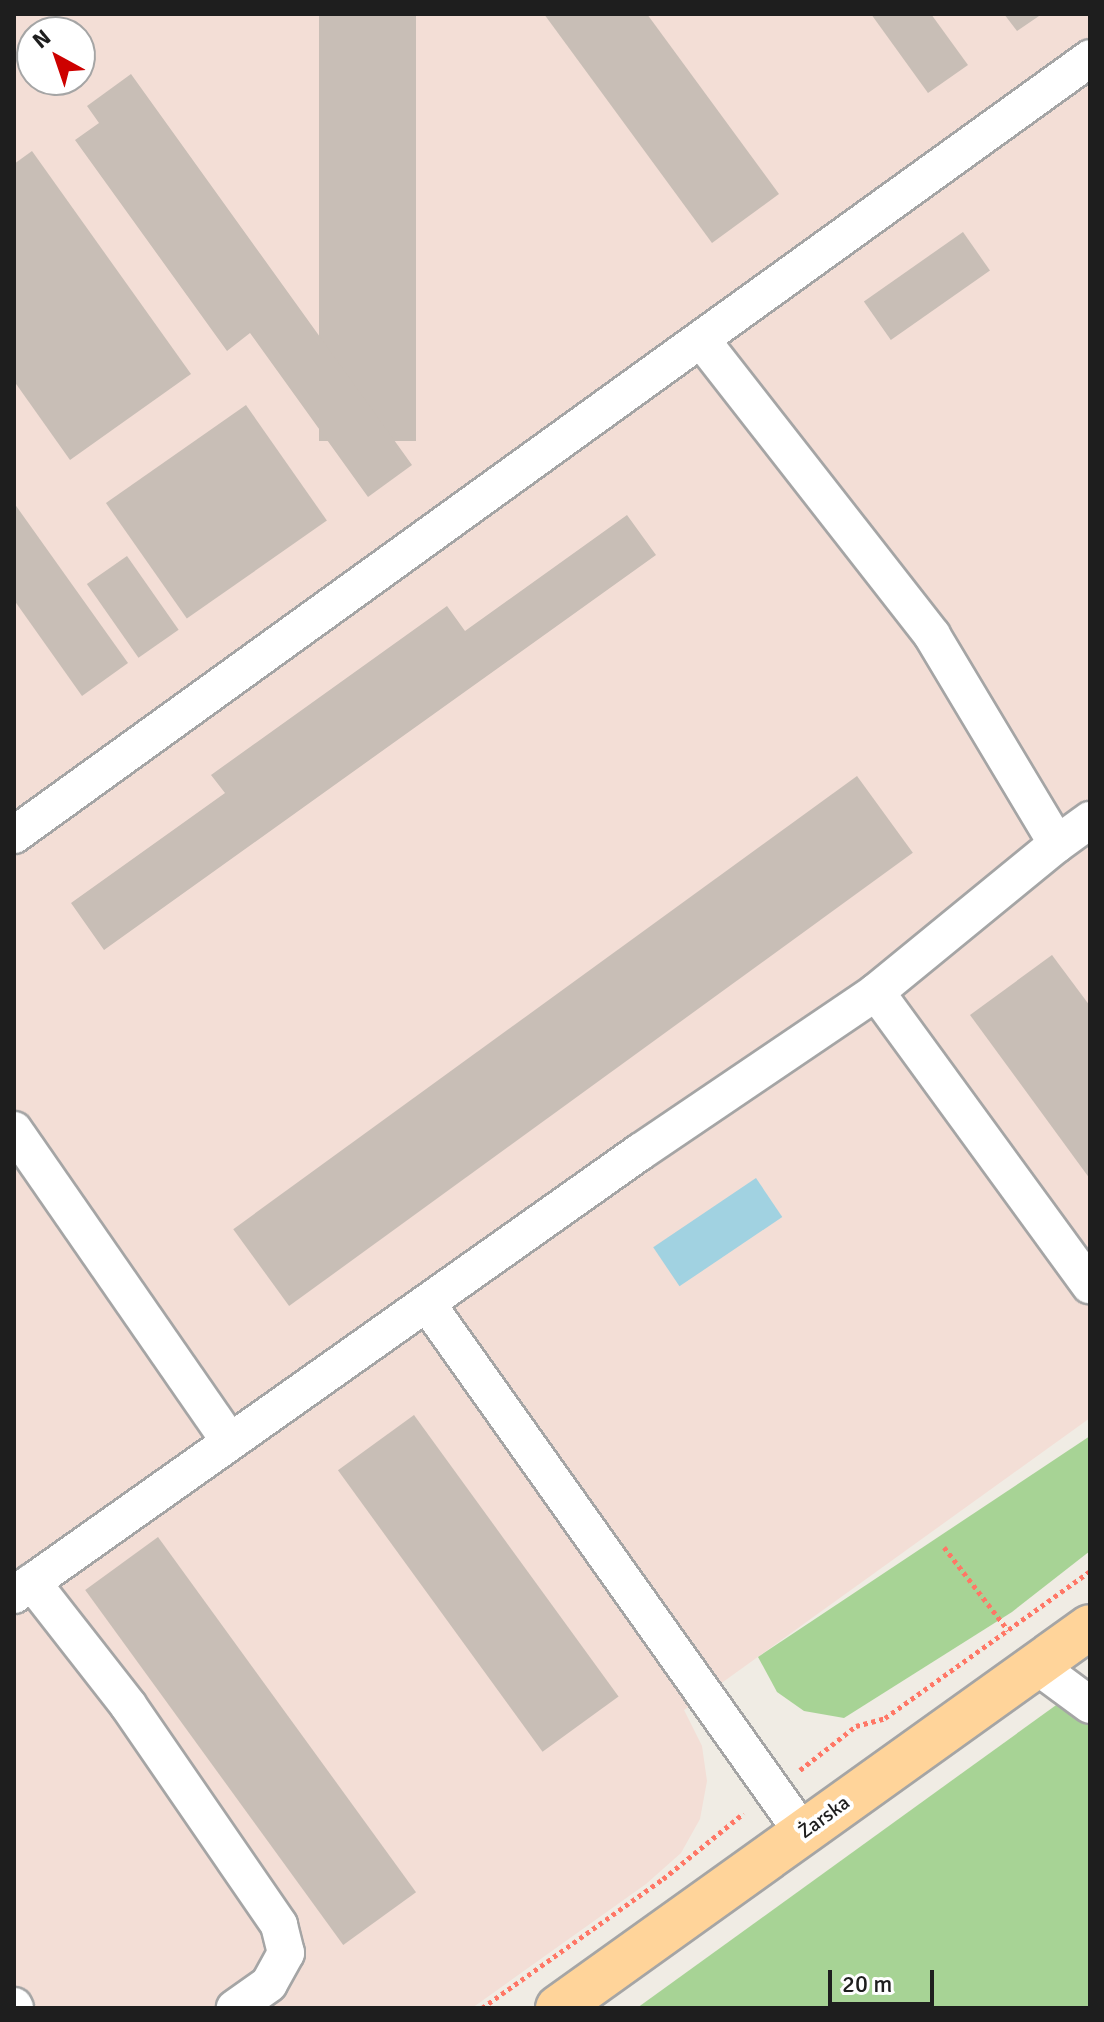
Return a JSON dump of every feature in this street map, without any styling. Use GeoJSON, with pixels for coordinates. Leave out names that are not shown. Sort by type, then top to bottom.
{"type":"FeatureCollection","features":[{"type":"Feature","properties":{"kind":"main road","name":"Żarska"},"geometry":{"type":"LineString","coordinates":[[558,2008],[1090,1627]]}},
{"type":"Feature","properties":{"kind":"lane"},"geometry":{"type":"LineString","coordinates":[[14,835],[1090,58]]}},
{"type":"Feature","properties":{"kind":"lane"},"geometry":{"type":"LineString","coordinates":[[701,339],[932,635],[1057,844]]}},
{"type":"Feature","properties":{"kind":"lane"},"geometry":{"type":"LineString","coordinates":[[235,2008],[269,1984],[286,1953],[279,1925],[128,1705],[23,1588],[229,1441],[876,992],[1090,820]]}},
{"type":"Feature","properties":{"kind":"lane"},"geometry":{"type":"LineString","coordinates":[[876,992],[1090,1285]]}},
{"type":"Feature","properties":{"kind":"lane"},"geometry":{"type":"LineString","coordinates":[[14,1130],[229,1441]]}},
{"type":"Feature","properties":{"kind":"lane"},"geometry":{"type":"LineString","coordinates":[[428,1305],[803,1833]]}},
{"type":"Feature","properties":{"kind":"lane"},"geometry":{"type":"LineString","coordinates":[[1036,1665],[1090,1705]]}},
{"type":"Feature","properties":{"kind":"path"},"geometry":{"type":"LineString","coordinates":[[944,1547],[1008,1630]]}},
{"type":"Feature","properties":{"kind":"shaded area"},"geometry":{"type":"Polygon","coordinates":[[[14,14],[1090,14],[1090,1418],[684,1710],[702,1746],[707,1781],[700,1819],[681,1853],[646,1884],[472,2008],[14,2008],[14,14]]]}},
{"type":"Feature","properties":{"kind":"green space"},"geometry":{"type":"Polygon","coordinates":[[[1090,1436],[1090,1551],[1012,1612],[844,1718],[804,1711],[777,1692],[758,1657],[1090,1436]]]}},
{"type":"Feature","properties":{"kind":"green space"},"geometry":{"type":"Polygon","coordinates":[[[1059,1703],[1090,1726],[1090,2008],[637,2008],[1059,1703]]]}},
{"type":"Feature","properties":{"kind":"water"},"geometry":{"type":"Polygon","coordinates":[[[756,1178],[782,1217],[679,1286],[653,1247],[756,1178]]]}},
{"type":"Feature","properties":{"kind":"building"},"geometry":{"type":"Polygon","coordinates":[[[319,14],[416,14],[416,441],[319,441],[319,14]]]}},
{"type":"Feature","properties":{"kind":"building"},"geometry":{"type":"Polygon","coordinates":[[[544,14],[647,14],[779,194],[712,243],[544,14]]]}},
{"type":"Feature","properties":{"kind":"building"},"geometry":{"type":"Polygon","coordinates":[[[871,14],[931,14],[968,65],[928,93],[871,14]]]}},
{"type":"Feature","properties":{"kind":"building"},"geometry":{"type":"Polygon","coordinates":[[[1004,14],[1042,14],[1017,31],[1004,14]]]}},
{"type":"Feature","properties":{"kind":"building"},"geometry":{"type":"Polygon","coordinates":[[[131,74],[412,465],[368,497],[250,333],[227,351],[75,140],[99,123],[87,106],[131,74]]]}},
{"type":"Feature","properties":{"kind":"building"},"geometry":{"type":"Polygon","coordinates":[[[32,151],[191,374],[70,460],[14,381],[14,164],[32,151]]]}},
{"type":"Feature","properties":{"kind":"building"},"geometry":{"type":"Polygon","coordinates":[[[963,232],[990,271],[891,340],[864,301],[963,232]]]}},
{"type":"Feature","properties":{"kind":"building"},"geometry":{"type":"Polygon","coordinates":[[[246,405],[327,521],[187,619],[106,503],[246,405]]]}},
{"type":"Feature","properties":{"kind":"building"},"geometry":{"type":"Polygon","coordinates":[[[14,503],[128,663],[82,696],[14,600],[14,503]]]}},
{"type":"Feature","properties":{"kind":"building"},"geometry":{"type":"Polygon","coordinates":[[[627,515],[656,555],[104,950],[71,903],[225,793],[211,775],[447,606],[465,631],[627,515]]]}},
{"type":"Feature","properties":{"kind":"building"},"geometry":{"type":"Polygon","coordinates":[[[127,556],[179,630],[138,658],[87,584],[127,556]]]}},
{"type":"Feature","properties":{"kind":"building"},"geometry":{"type":"Polygon","coordinates":[[[857,776],[913,853],[289,1306],[233,1229],[857,776]]]}},
{"type":"Feature","properties":{"kind":"building"},"geometry":{"type":"Polygon","coordinates":[[[1052,955],[1090,1006],[1090,1179],[970,1015],[1052,955]]]}},
{"type":"Feature","properties":{"kind":"building"},"geometry":{"type":"Polygon","coordinates":[[[414,1415],[619,1697],[543,1752],[338,1470],[414,1415]]]}},
{"type":"Feature","properties":{"kind":"building"},"geometry":{"type":"Polygon","coordinates":[[[158,1537],[416,1892],[343,1945],[85,1590],[158,1537]]]}}]}
